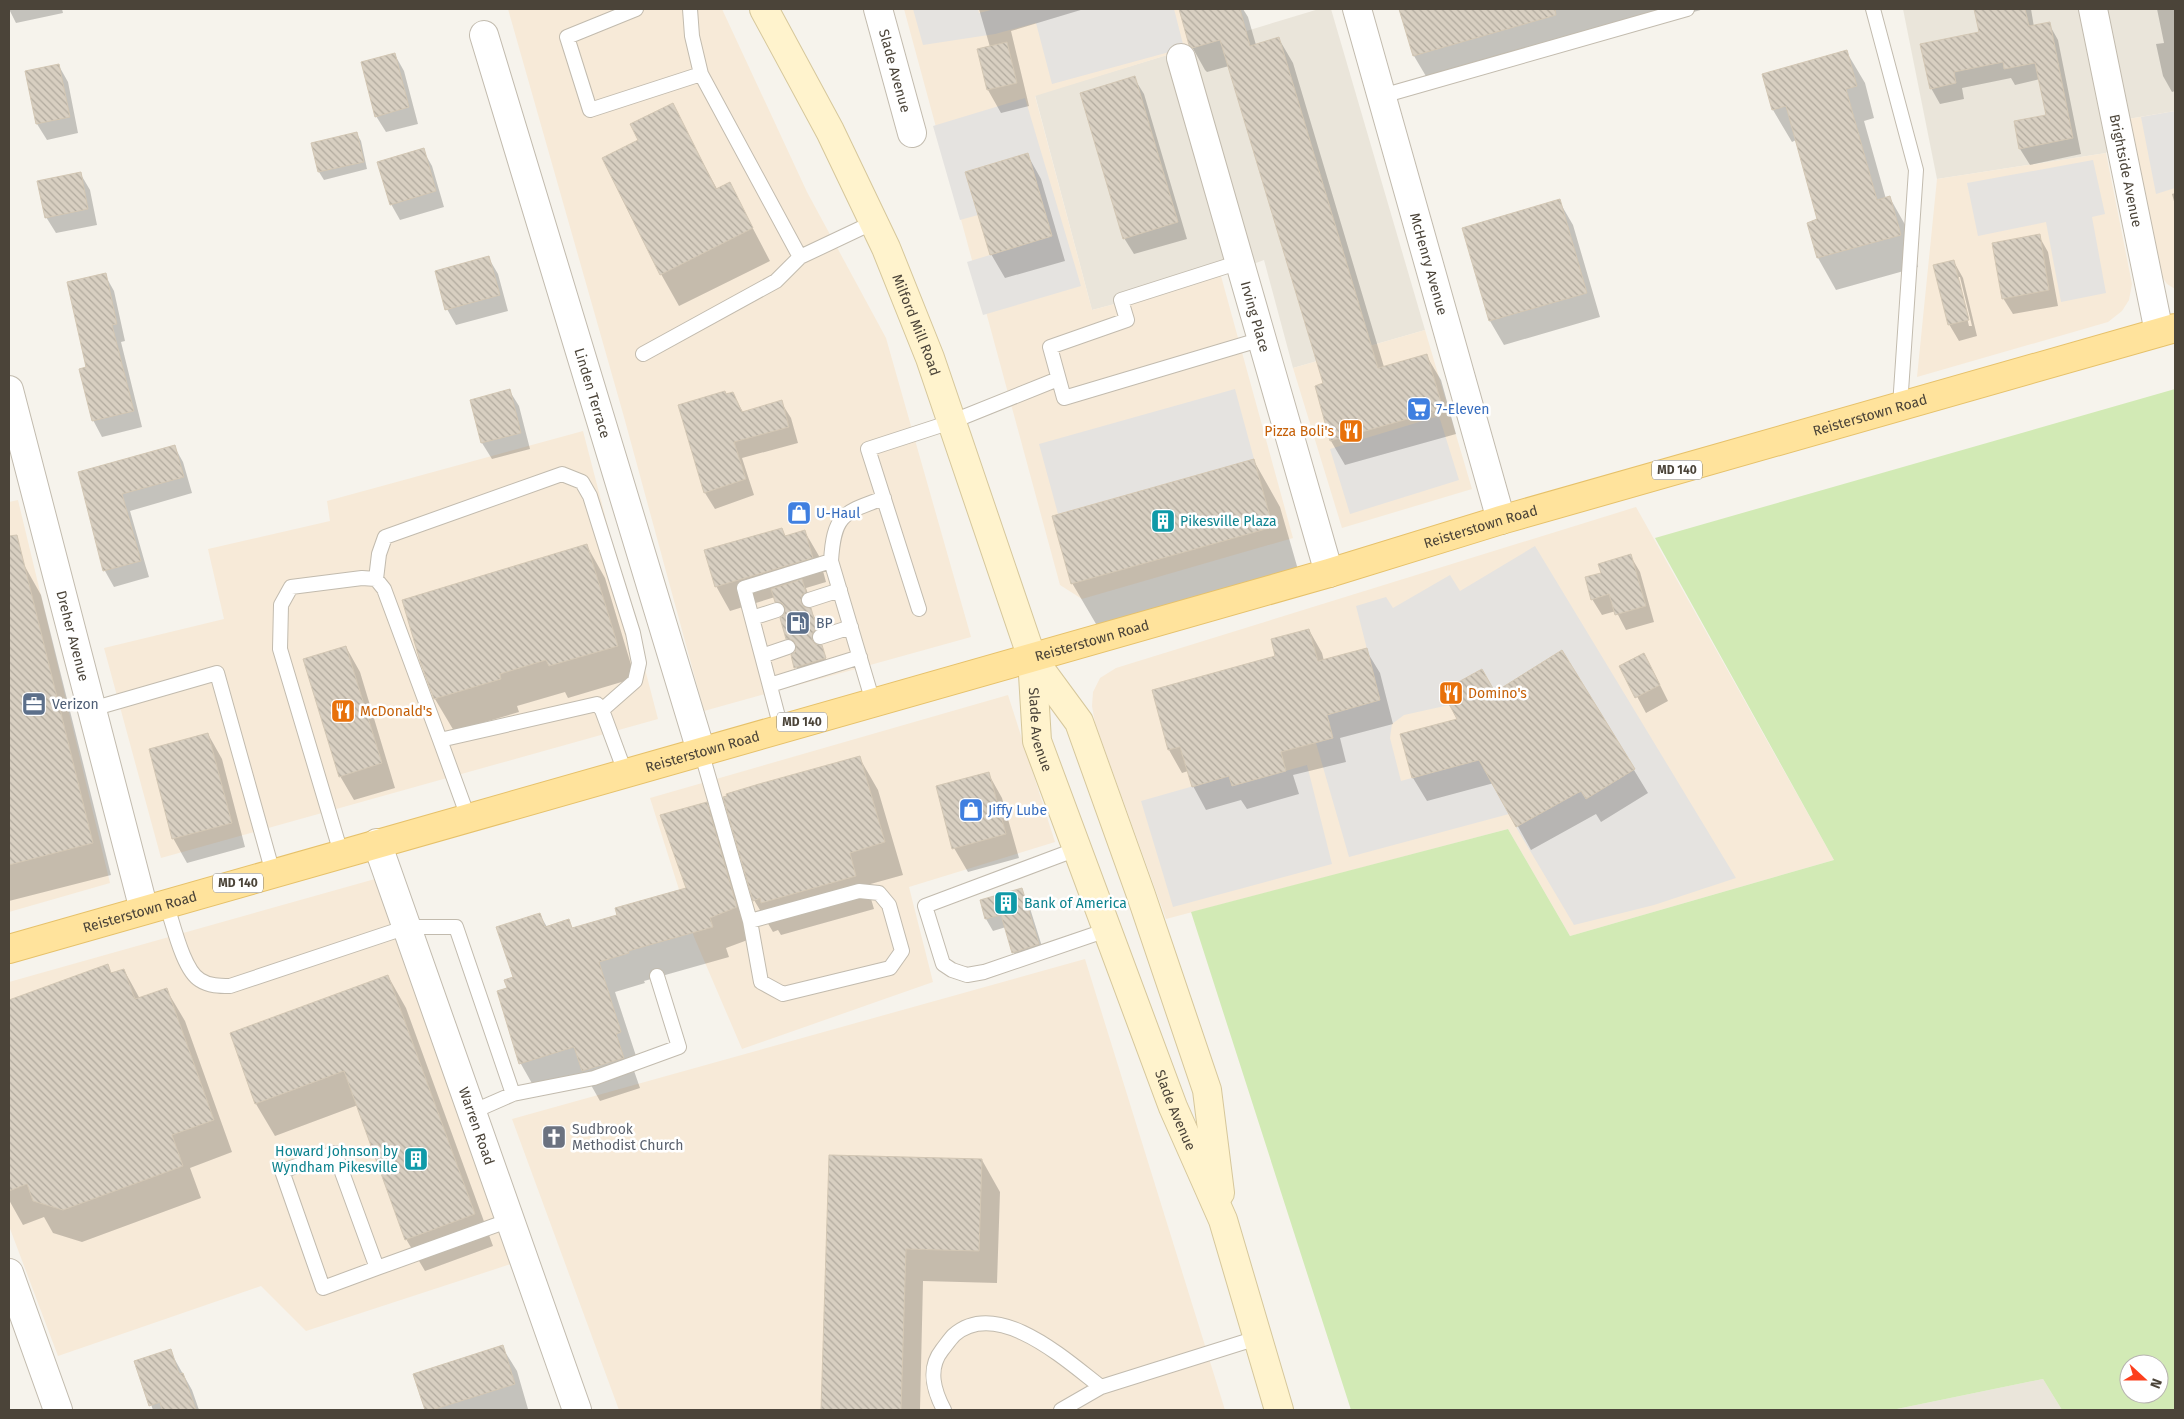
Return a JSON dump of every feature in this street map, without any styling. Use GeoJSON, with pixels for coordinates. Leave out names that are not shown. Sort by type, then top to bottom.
{"type":"FeatureCollection","features":[{"type":"Feature","properties":{"kind":"main road","name":"Milford Mill Road"},"geometry":{"type":"LineString","coordinates":[[764,9],[830,131],[886,248],[930,358],[1032,658]]}},
{"type":"Feature","properties":{"kind":"main road","name":"Reisterstown Road"},"geometry":{"type":"LineString","coordinates":[[9,949],[340,853],[1329,573],[1501,520],[2167,330]]}},
{"type":"Feature","properties":{"kind":"main road","name":"Slade Avenue"},"geometry":{"type":"LineString","coordinates":[[1032,658],[1037,741],[1173,1107],[1223,1220],[1279,1410]]}},
{"type":"Feature","properties":{"kind":"main road","name":"Slade Avenue"},"geometry":{"type":"LineString","coordinates":[[1032,658],[1080,722],[1141,895],[1207,1090],[1223,1220]]}},
{"type":"Feature","properties":{"kind":"street","name":"Slade Avenue"},"geometry":{"type":"LineString","coordinates":[[878,9],[912,133]]}},
{"type":"Feature","properties":{"kind":"street","name":"McHenry Avenue"},"geometry":{"type":"LineString","coordinates":[[1357,9],[1501,520]]}},
{"type":"Feature","properties":{"kind":"street","name":"Brightside Avenue"},"geometry":{"type":"LineString","coordinates":[[2093,9],[2167,330]]}},
{"type":"Feature","properties":{"kind":"street","name":"Linden Terrace"},"geometry":{"type":"LineString","coordinates":[[484,35],[700,752]]}},
{"type":"Feature","properties":{"kind":"street","name":"Irving Place"},"geometry":{"type":"LineString","coordinates":[[1181,58],[1329,573]]}},
{"type":"Feature","properties":{"kind":"street","name":"Dreher Avenue"},"geometry":{"type":"LineString","coordinates":[[9,390],[92,709],[155,907]]}},
{"type":"Feature","properties":{"kind":"street","name":"Warren Road"},"geometry":{"type":"LineString","coordinates":[[377,843],[577,1410]]}},
{"type":"Feature","properties":{"kind":"street"},"geometry":{"type":"LineString","coordinates":[[9,1273],[58,1410]]}},
{"type":"Feature","properties":{"kind":"lane"},"geometry":{"type":"LineString","coordinates":[[636,9],[567,36],[590,110],[701,74]]}},
{"type":"Feature","properties":{"kind":"lane"},"geometry":{"type":"LineString","coordinates":[[690,9],[692,36],[701,74],[800,257]]}},
{"type":"Feature","properties":{"kind":"lane"},"geometry":{"type":"LineString","coordinates":[[1382,96],[1687,9]]}},
{"type":"Feature","properties":{"kind":"lane"},"geometry":{"type":"LineString","coordinates":[[1873,9],[1916,170],[1900,406]]}},
{"type":"Feature","properties":{"kind":"lane"},"geometry":{"type":"LineString","coordinates":[[643,354],[776,281],[800,257],[874,222]]}},
{"type":"Feature","properties":{"kind":"lane"},"geometry":{"type":"LineString","coordinates":[[1240,262],[1121,300],[1127,320],[1050,346],[1058,379],[1064,398],[1262,338]]}},
{"type":"Feature","properties":{"kind":"lane"},"geometry":{"type":"LineString","coordinates":[[920,609],[868,449],[952,422],[1058,379]]}},
{"type":"Feature","properties":{"kind":"lane"},"geometry":{"type":"LineString","coordinates":[[468,817],[380,584],[379,554],[385,537],[562,474],[582,482],[590,496],[633,633],[639,663],[635,681],[602,710]]}},
{"type":"Feature","properties":{"kind":"lane"},"geometry":{"type":"LineString","coordinates":[[873,702],[831,561],[833,534],[843,517],[854,509],[884,498]]}},
{"type":"Feature","properties":{"kind":"lane"},"geometry":{"type":"LineString","coordinates":[[781,728],[744,588],[831,561]]}},
{"type":"Feature","properties":{"kind":"lane"},"geometry":{"type":"LineString","coordinates":[[340,853],[280,649],[281,605],[291,587],[362,578],[380,584]]}},
{"type":"Feature","properties":{"kind":"lane"},"geometry":{"type":"LineString","coordinates":[[809,600],[840,590]]}},
{"type":"Feature","properties":{"kind":"lane"},"geometry":{"type":"LineString","coordinates":[[752,618],[777,610]]}},
{"type":"Feature","properties":{"kind":"lane"},"geometry":{"type":"LineString","coordinates":[[820,637],[851,627]]}},
{"type":"Feature","properties":{"kind":"lane"},"geometry":{"type":"LineString","coordinates":[[762,656],[788,647]]}},
{"type":"Feature","properties":{"kind":"lane"},"geometry":{"type":"LineString","coordinates":[[770,685],[860,657]]}},
{"type":"Feature","properties":{"kind":"lane"},"geometry":{"type":"LineString","coordinates":[[92,709],[217,673],[273,873]]}},
{"type":"Feature","properties":{"kind":"lane"},"geometry":{"type":"LineString","coordinates":[[440,740],[597,704],[602,710],[625,772]]}},
{"type":"Feature","properties":{"kind":"lane"},"geometry":{"type":"LineString","coordinates":[[700,752],[750,921],[761,982],[783,994],[890,968],[902,951],[889,905],[879,893],[859,891],[750,921]]}},
{"type":"Feature","properties":{"kind":"lane"},"geometry":{"type":"LineString","coordinates":[[1077,849],[925,906],[944,964],[952,970],[967,975],[984,972],[1107,930]]}},
{"type":"Feature","properties":{"kind":"lane"},"geometry":{"type":"LineString","coordinates":[[155,907],[189,972],[199,980],[212,985],[230,986],[407,927],[456,927],[513,1094]]}},
{"type":"Feature","properties":{"kind":"lane"},"geometry":{"type":"LineString","coordinates":[[472,1112],[513,1094],[594,1078],[679,1047],[657,976]]}},
{"type":"Feature","properties":{"kind":"lane"},"geometry":{"type":"LineString","coordinates":[[377,1268],[336,1153],[282,1171],[323,1288],[510,1220]]}},
{"type":"Feature","properties":{"kind":"lane"},"geometry":{"type":"LineString","coordinates":[[944,1410],[937,1397],[932,1374],[940,1353],[954,1334],[972,1325],[990,1323],[1016,1330],[1036,1339],[1101,1387]]}},
{"type":"Feature","properties":{"kind":"lane"},"geometry":{"type":"LineString","coordinates":[[1061,1410],[1101,1387],[1257,1338]]}},
{"type":"Feature","properties":{"kind":"shaded area"},"geometry":{"type":"Polygon","coordinates":[[[508,9],[722,9],[807,192],[886,338],[971,637],[704,711],[624,417],[508,9]]]}},
{"type":"Feature","properties":{"kind":"shaded area"},"geometry":{"type":"Polygon","coordinates":[[[904,9],[1179,9],[1190,48],[1035,96],[1092,310],[1221,276],[1293,538],[1082,599],[1060,585],[904,9]]]}},
{"type":"Feature","properties":{"kind":"shaded area"},"geometry":{"type":"Polygon","coordinates":[[[913,9],[978,9],[979,13],[995,9],[1174,9],[1184,48],[1052,84],[1036,23],[995,34],[923,45],[913,9]]]}},
{"type":"Feature","properties":{"kind":"shaded area"},"geometry":{"type":"Polygon","coordinates":[[[1319,9],[1331,9],[1425,330],[1293,368],[1264,260],[1221,276],[1092,310],[1035,95],[1319,9]]]}},
{"type":"Feature","properties":{"kind":"shaded area"},"geometry":{"type":"Polygon","coordinates":[[[1903,9],[2175,9],[2175,111],[2128,119],[2106,153],[1937,179],[1903,9]]]}},
{"type":"Feature","properties":{"kind":"shaded area"},"geometry":{"type":"Polygon","coordinates":[[[1025,98],[1081,286],[983,315],[967,262],[1052,236],[1028,153],[965,172],[978,215],[960,220],[933,126],[1025,98]]]}},
{"type":"Feature","properties":{"kind":"shaded area"},"geometry":{"type":"Polygon","coordinates":[[[2175,111],[2175,289],[2167,284],[2158,271],[2128,119],[2175,111]]]}},
{"type":"Feature","properties":{"kind":"shaded area"},"geometry":{"type":"Polygon","coordinates":[[[2175,111],[2175,188],[2156,194],[2141,117],[2175,111]]]}},
{"type":"Feature","properties":{"kind":"shaded area"},"geometry":{"type":"Polygon","coordinates":[[[2106,153],[2132,284],[2129,300],[2122,311],[2108,322],[1917,377],[1937,179],[2106,153]]]}},
{"type":"Feature","properties":{"kind":"shaded area"},"geometry":{"type":"Polygon","coordinates":[[[2093,160],[2105,214],[2092,217],[2106,293],[2061,302],[2046,222],[1978,236],[1967,183],[2093,160]]]}},
{"type":"Feature","properties":{"kind":"shaded area"},"geometry":{"type":"Polygon","coordinates":[[[1425,330],[1472,489],[1342,528],[1293,368],[1425,330]]]}},
{"type":"Feature","properties":{"kind":"shaded area"},"geometry":{"type":"Polygon","coordinates":[[[1235,389],[1254,459],[1058,514],[1039,444],[1235,389]]]}},
{"type":"Feature","properties":{"kind":"shaded area"},"geometry":{"type":"Polygon","coordinates":[[[1439,416],[1459,480],[1350,514],[1330,449],[1439,416]]]}},
{"type":"Feature","properties":{"kind":"shaded area"},"geometry":{"type":"Polygon","coordinates":[[[583,431],[658,719],[161,858],[104,648],[224,619],[208,549],[330,521],[327,501],[583,431]]]}},
{"type":"Feature","properties":{"kind":"shaded area","name":"Verizon"},"geometry":{"type":"Polygon","coordinates":[[[18,500],[110,883],[9,912],[9,502],[18,500]]]}},
{"type":"Feature","properties":{"kind":"shaded area"},"geometry":{"type":"Polygon","coordinates":[[[1636,507],[1834,860],[1570,936],[1508,829],[1166,919],[1095,723],[1092,706],[1093,692],[1100,678],[1116,668],[1636,507]]]}},
{"type":"Feature","properties":{"kind":"shaded area"},"geometry":{"type":"Polygon","coordinates":[[[1535,546],[1736,878],[1654,905],[1574,925],[1516,827],[1556,805],[1482,669],[1442,691],[1449,705],[1404,715],[1392,724],[1390,738],[1401,781],[1479,759],[1509,814],[1349,857],[1316,743],[1333,738],[1327,715],[1380,700],[1356,606],[1386,597],[1393,608],[1450,575],[1460,591],[1535,546]],[[1562,651],[1513,681],[1586,799],[1635,769],[1562,651]]]}},
{"type":"Feature","properties":{"kind":"shaded area"},"geometry":{"type":"Polygon","coordinates":[[[1008,695],[1055,842],[909,887],[933,982],[742,1049],[694,937],[650,798],[1008,695]]]}},
{"type":"Feature","properties":{"kind":"shaded area"},"geometry":{"type":"Polygon","coordinates":[[[1307,765],[1332,864],[1173,907],[1141,801],[1229,776],[1232,786],[1307,765]]]}},
{"type":"Feature","properties":{"kind":"shaded area"},"geometry":{"type":"Polygon","coordinates":[[[375,879],[514,1263],[306,1331],[261,1286],[58,1356],[9,1226],[9,982],[375,879]]]}},
{"type":"Feature","properties":{"kind":"shaded area"},"geometry":{"type":"Polygon","coordinates":[[[1085,959],[1225,1410],[619,1410],[512,1119],[1085,959]]]}},
{"type":"Feature","properties":{"kind":"shaded area"},"geometry":{"type":"Polygon","coordinates":[[[2043,1379],[2062,1410],[1892,1410],[2043,1379]]]}},
{"type":"Feature","properties":{"kind":"green space"},"geometry":{"type":"Polygon","coordinates":[[[2175,389],[2175,1410],[2062,1410],[2043,1379],[1892,1410],[1351,1410],[1191,912],[1508,829],[1570,936],[1834,860],[1655,538],[2175,389]]]}},
{"type":"Feature","properties":{"kind":"building"},"geometry":{"type":"Polygon","coordinates":[[[1179,9],[1240,9],[1250,46],[1279,37],[1378,368],[1427,354],[1443,409],[1330,441],[1315,386],[1323,383],[1220,40],[1192,48],[1189,45],[1179,9]]]}},
{"type":"Feature","properties":{"kind":"building"},"geometry":{"type":"Polygon","coordinates":[[[1399,9],[1555,9],[1556,15],[1413,56],[1399,9]]]}},
{"type":"Feature","properties":{"kind":"building"},"geometry":{"type":"Polygon","coordinates":[[[1974,9],[2025,9],[2029,26],[2050,22],[2073,138],[2019,149],[2014,121],[2046,115],[2035,63],[2004,69],[2003,62],[1954,72],[1956,83],[1930,89],[1920,44],[1979,32],[1974,9]]]}},
{"type":"Feature","properties":{"kind":"building"},"geometry":{"type":"Polygon","coordinates":[[[1007,42],[1017,83],[987,90],[977,49],[1007,42]]]}},
{"type":"Feature","properties":{"kind":"building"},"geometry":{"type":"Polygon","coordinates":[[[1847,50],[1857,86],[1846,89],[1877,200],[1890,196],[1901,235],[1817,258],[1807,223],[1817,219],[1786,106],[1772,110],[1762,74],[1847,50]]]}},
{"type":"Feature","properties":{"kind":"building"},"geometry":{"type":"Polygon","coordinates":[[[395,53],[409,107],[375,117],[361,62],[395,53]]]}},
{"type":"Feature","properties":{"kind":"building"},"geometry":{"type":"Polygon","coordinates":[[[59,64],[70,117],[36,124],[25,71],[59,64]]]}},
{"type":"Feature","properties":{"kind":"building"},"geometry":{"type":"Polygon","coordinates":[[[1135,76],[1178,222],[1123,239],[1080,93],[1135,76]]]}},
{"type":"Feature","properties":{"kind":"building"},"geometry":{"type":"Polygon","coordinates":[[[673,103],[716,189],[730,182],[753,228],[660,275],[602,158],[638,140],[630,124],[673,103]]]}},
{"type":"Feature","properties":{"kind":"building"},"geometry":{"type":"Polygon","coordinates":[[[357,132],[364,162],[318,172],[311,143],[357,132]]]}},
{"type":"Feature","properties":{"kind":"building"},"geometry":{"type":"Polygon","coordinates":[[[424,148],[436,191],[390,205],[377,162],[424,148]]]}},
{"type":"Feature","properties":{"kind":"building"},"geometry":{"type":"Polygon","coordinates":[[[1028,153],[1052,236],[990,255],[965,172],[1028,153]]]}},
{"type":"Feature","properties":{"kind":"building"},"geometry":{"type":"Polygon","coordinates":[[[81,172],[88,209],[45,218],[37,181],[81,172]]]}},
{"type":"Feature","properties":{"kind":"building"},"geometry":{"type":"Polygon","coordinates":[[[1560,199],[1587,293],[1489,321],[1462,228],[1560,199]]]}},
{"type":"Feature","properties":{"kind":"building"},"geometry":{"type":"Polygon","coordinates":[[[2040,234],[2049,290],[2002,299],[1992,243],[2040,234]]]}},
{"type":"Feature","properties":{"kind":"building"},"geometry":{"type":"Polygon","coordinates":[[[489,256],[500,295],[445,310],[435,271],[489,256]]]}},
{"type":"Feature","properties":{"kind":"building"},"geometry":{"type":"Polygon","coordinates":[[[1954,260],[1969,320],[1948,325],[1933,265],[1954,260]]]}},
{"type":"Feature","properties":{"kind":"building"},"geometry":{"type":"Polygon","coordinates":[[[106,273],[117,324],[112,325],[134,411],[92,421],[79,369],[86,367],[67,282],[106,273]]]}},
{"type":"Feature","properties":{"kind":"building"},"geometry":{"type":"Polygon","coordinates":[[[510,389],[521,433],[481,443],[470,400],[510,389]]]}},
{"type":"Feature","properties":{"kind":"building"},"geometry":{"type":"Polygon","coordinates":[[[725,391],[726,394],[733,392],[742,412],[782,400],[789,427],[734,442],[746,479],[704,493],[678,405],[725,391]]]}},
{"type":"Feature","properties":{"kind":"building"},"geometry":{"type":"Polygon","coordinates":[[[175,445],[184,477],[122,494],[141,561],[103,571],[78,472],[175,445]]]}},
{"type":"Feature","properties":{"kind":"building","name":"Pikesville Plaza"},"geometry":{"type":"Polygon","coordinates":[[[1254,459],[1273,527],[1071,584],[1052,516],[1254,459]]]}},
{"type":"Feature","properties":{"kind":"building"},"geometry":{"type":"Polygon","coordinates":[[[782,528],[785,536],[805,530],[813,558],[715,587],[704,550],[782,528]]]}},
{"type":"Feature","properties":{"kind":"building","name":"Verizon"},"geometry":{"type":"Polygon","coordinates":[[[17,535],[93,843],[9,865],[9,536],[17,535]]]}},
{"type":"Feature","properties":{"kind":"building"},"geometry":{"type":"Polygon","coordinates":[[[587,544],[618,646],[549,666],[546,660],[500,674],[501,679],[434,699],[420,661],[402,600],[587,544]]]}},
{"type":"Feature","properties":{"kind":"building"},"geometry":{"type":"Polygon","coordinates":[[[1631,554],[1646,606],[1615,615],[1609,594],[1591,600],[1585,577],[1601,573],[1598,564],[1631,554]]]}},
{"type":"Feature","properties":{"kind":"building","name":"BP"},"geometry":{"type":"Polygon","coordinates":[[[802,579],[806,592],[802,595],[801,602],[804,607],[811,608],[817,629],[813,632],[812,639],[815,644],[822,645],[826,658],[794,668],[791,655],[795,652],[796,645],[793,640],[786,639],[780,618],[784,615],[785,608],[782,603],[775,602],[771,589],[802,579]]]}},
{"type":"Feature","properties":{"kind":"building"},"geometry":{"type":"Polygon","coordinates":[[[1309,629],[1318,661],[1367,648],[1380,700],[1327,715],[1333,738],[1281,752],[1286,771],[1232,786],[1229,776],[1192,787],[1180,747],[1168,750],[1152,690],[1275,656],[1271,639],[1309,629]]]}},
{"type":"Feature","properties":{"kind":"building","name":"McDonald's"},"geometry":{"type":"Polygon","coordinates":[[[346,646],[382,763],[339,777],[303,659],[346,646]]]}},
{"type":"Feature","properties":{"kind":"building"},"geometry":{"type":"Polygon","coordinates":[[[1562,650],[1635,769],[1586,799],[1581,791],[1516,827],[1479,760],[1412,778],[1400,734],[1457,719],[1442,691],[1482,669],[1495,692],[1562,650]]]}},
{"type":"Feature","properties":{"kind":"building"},"geometry":{"type":"Polygon","coordinates":[[[1644,653],[1660,685],[1635,698],[1619,666],[1644,653]]]}},
{"type":"Feature","properties":{"kind":"building"},"geometry":{"type":"Polygon","coordinates":[[[208,733],[232,823],[172,839],[149,749],[208,733]]]}},
{"type":"Feature","properties":{"kind":"building"},"geometry":{"type":"Polygon","coordinates":[[[860,756],[885,842],[850,853],[856,876],[761,903],[760,898],[753,901],[723,797],[727,796],[726,794],[759,784],[860,756]]]}},
{"type":"Feature","properties":{"kind":"building","name":"Jiffy Lube"},"geometry":{"type":"Polygon","coordinates":[[[989,772],[1006,834],[952,849],[936,786],[989,772]]]}},
{"type":"Feature","properties":{"kind":"building"},"geometry":{"type":"Polygon","coordinates":[[[707,802],[737,907],[710,918],[713,927],[628,951],[629,953],[599,962],[621,1032],[616,1034],[624,1058],[582,1071],[574,1047],[519,1064],[497,991],[507,988],[504,980],[513,977],[496,927],[540,913],[545,927],[569,919],[572,928],[617,915],[615,908],[686,888],[660,815],[707,802]]]}},
{"type":"Feature","properties":{"kind":"building"},"geometry":{"type":"Polygon","coordinates":[[[1022,888],[1039,944],[1012,953],[1001,915],[985,919],[980,900],[1022,888]]]}},
{"type":"Feature","properties":{"kind":"building"},"geometry":{"type":"Polygon","coordinates":[[[108,964],[111,973],[124,969],[135,999],[167,988],[214,1120],[172,1135],[183,1166],[63,1210],[33,1201],[27,1184],[9,1191],[9,1000],[108,964]]]}},
{"type":"Feature","properties":{"kind":"building","name":"Howard Johnson by Wyndham Pikesville"},"geometry":{"type":"Polygon","coordinates":[[[388,975],[475,1214],[405,1240],[344,1071],[255,1104],[230,1033],[388,975]]]}},
{"type":"Feature","properties":{"kind":"building"},"geometry":{"type":"Polygon","coordinates":[[[829,1155],[982,1159],[979,1251],[906,1249],[901,1410],[821,1410],[829,1155]]]}},
{"type":"Feature","properties":{"kind":"building"},"geometry":{"type":"Polygon","coordinates":[[[503,1345],[515,1384],[432,1410],[425,1410],[413,1374],[503,1345]]]}},
{"type":"Feature","properties":{"kind":"building"},"geometry":{"type":"Polygon","coordinates":[[[171,1349],[179,1374],[183,1373],[196,1410],[162,1410],[160,1402],[149,1406],[134,1361],[171,1349]]]}},
{"type":"Feature","properties":{"kind":"place","name":"7-Eleven"},"geometry":{"type":"Point","coordinates":[1419,409]}},
{"type":"Feature","properties":{"kind":"place","name":"Pizza Boli's"},"geometry":{"type":"Point","coordinates":[1351,431]}},
{"type":"Feature","properties":{"kind":"place","name":"U-Haul"},"geometry":{"type":"Point","coordinates":[799,513]}},
{"type":"Feature","properties":{"kind":"place","name":"Pikesville Plaza"},"geometry":{"type":"Point","coordinates":[1163,521]}},
{"type":"Feature","properties":{"kind":"place","name":"BP"},"geometry":{"type":"Point","coordinates":[798,623]}},
{"type":"Feature","properties":{"kind":"place","name":"Domino's"},"geometry":{"type":"Point","coordinates":[1451,693]}},
{"type":"Feature","properties":{"kind":"place","name":"Verizon"},"geometry":{"type":"Point","coordinates":[34,704]}},
{"type":"Feature","properties":{"kind":"place","name":"McDonald's"},"geometry":{"type":"Point","coordinates":[343,711]}},
{"type":"Feature","properties":{"kind":"place","name":"Jiffy Lube"},"geometry":{"type":"Point","coordinates":[971,810]}},
{"type":"Feature","properties":{"kind":"place","name":"Bank of America"},"geometry":{"type":"Point","coordinates":[1006,903]}},
{"type":"Feature","properties":{"kind":"place","name":"Sudbrook Methodist Church"},"geometry":{"type":"Point","coordinates":[554,1137]}},
{"type":"Feature","properties":{"kind":"place","name":"Howard Johnson by Wyndham Pikesville"},"geometry":{"type":"Point","coordinates":[416,1159]}}]}
